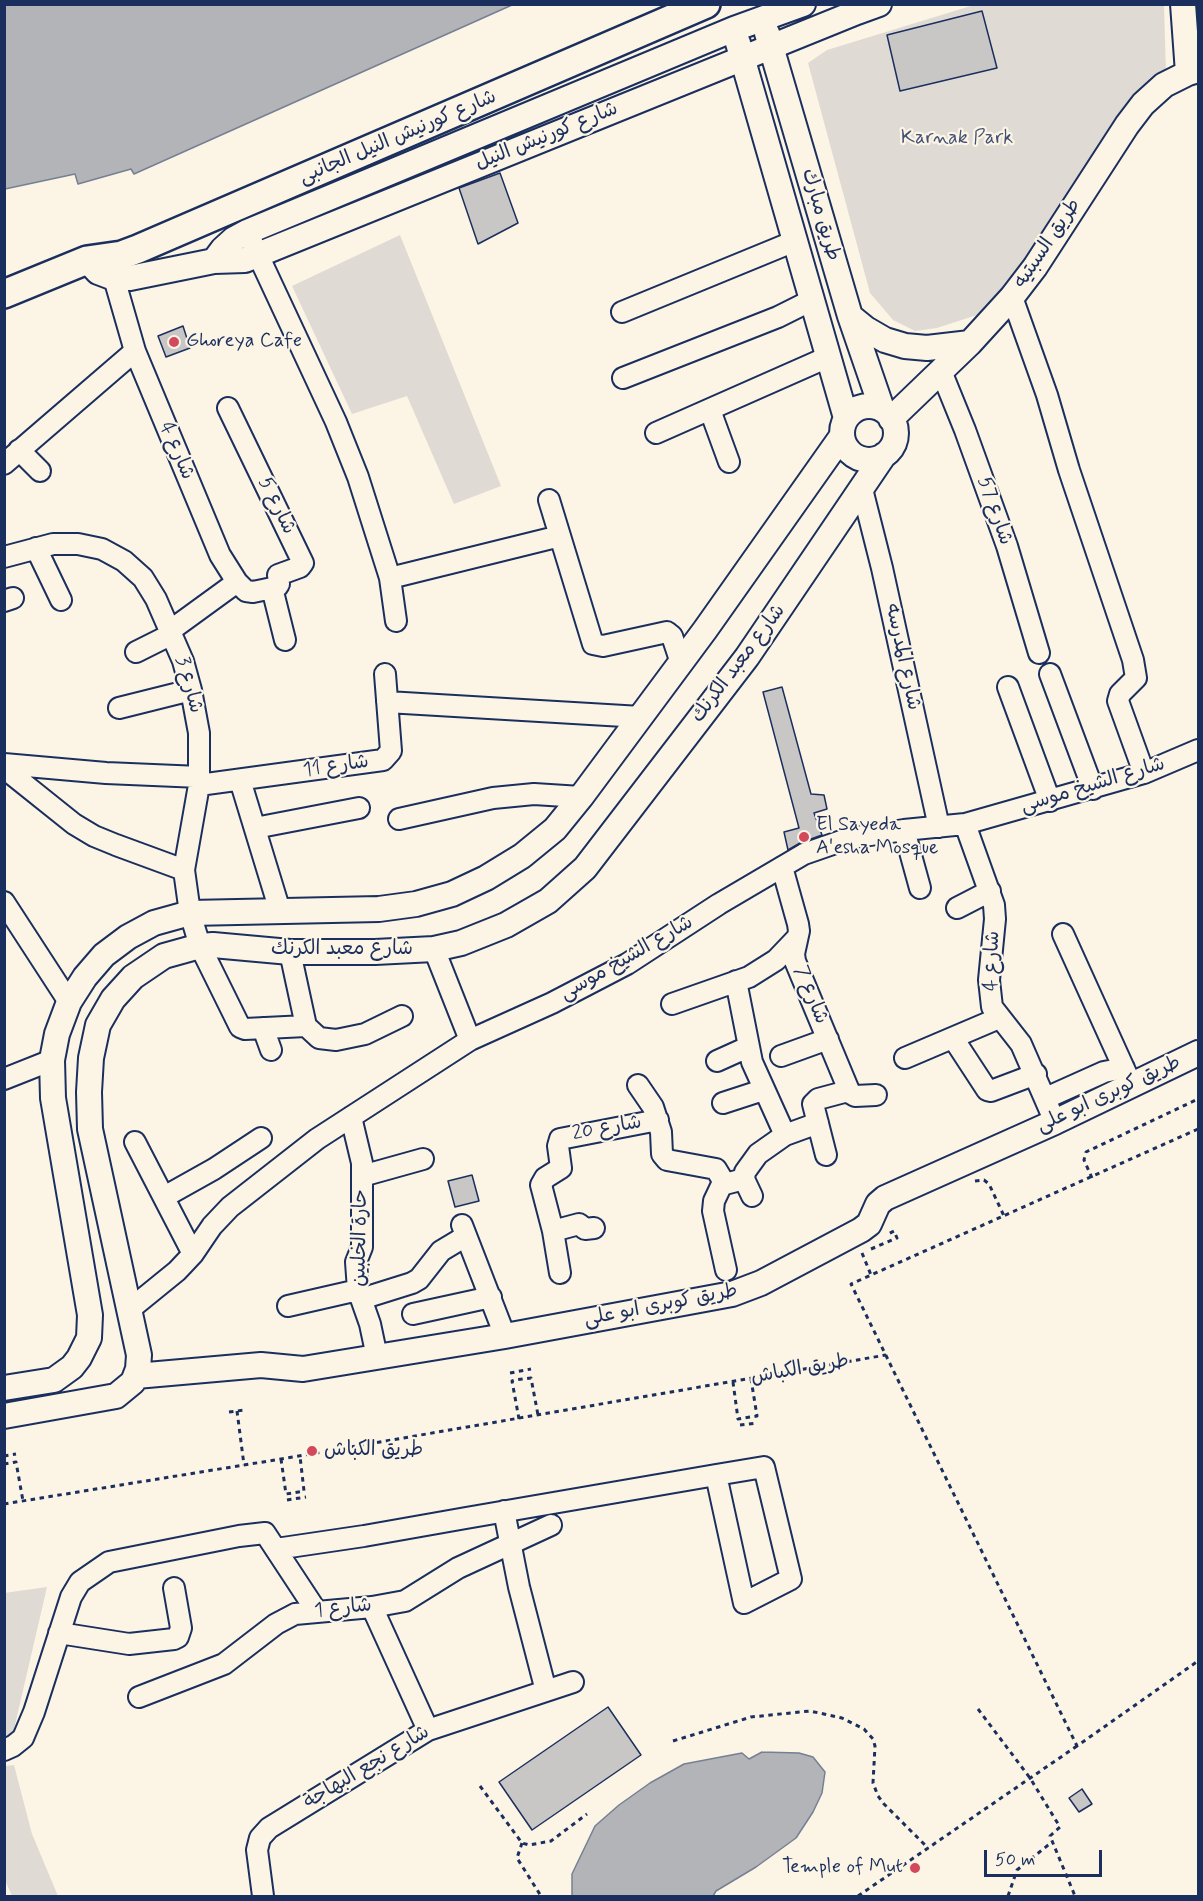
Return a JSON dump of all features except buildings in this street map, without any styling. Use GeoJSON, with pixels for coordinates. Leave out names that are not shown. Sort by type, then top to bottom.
{"type":"FeatureCollection","features":[{"type":"Feature","properties":{"kind":"main road","name":"شارع كورنيش النيل الجانبى"},"geometry":{"type":"LineString","coordinates":[[87,260],[99,248],[114,239],[662,4]]}},
{"type":"Feature","properties":{"kind":"main road","name":"شارع كورنيش النيل الجانبى"},"geometry":{"type":"LineString","coordinates":[[4,294],[87,260],[104,259],[130,252],[706,4]]}},
{"type":"Feature","properties":{"kind":"street","name":"شارع كورنيش النيل"},"geometry":{"type":"LineString","coordinates":[[214,261],[234,239],[247,232],[734,29],[802,4]]}},
{"type":"Feature","properties":{"kind":"street","name":"شارع كورنيش النيل"},"geometry":{"type":"LineString","coordinates":[[114,278],[130,278],[214,261],[245,260],[259,255],[879,4]]}},
{"type":"Feature","properties":{"kind":"street"},"geometry":{"type":"LineString","coordinates":[[1183,4],[1193,72]]}},
{"type":"Feature","properties":{"kind":"street","name":"طريق مبارك"},"geometry":{"type":"LineString","coordinates":[[763,19],[850,316],[886,414]]}},
{"type":"Feature","properties":{"kind":"street","name":"طريق مبارك"},"geometry":{"type":"LineString","coordinates":[[734,29],[828,357],[844,427]]}},
{"type":"Feature","properties":{"kind":"street","name":"طريق السبتيه"},"geometry":{"type":"LineString","coordinates":[[886,414],[941,371],[1012,297],[1035,267],[1138,111],[1164,85],[1193,72]]}},
{"type":"Feature","properties":{"kind":"street"},"geometry":{"type":"LineString","coordinates":[[412,164],[423,187]]}},
{"type":"Feature","properties":{"kind":"street"},"geometry":{"type":"LineString","coordinates":[[247,232],[336,422],[358,477],[390,578],[396,621]]}},
{"type":"Feature","properties":{"kind":"street"},"geometry":{"type":"LineString","coordinates":[[622,312],[795,241]]}},
{"type":"Feature","properties":{"kind":"street"},"geometry":{"type":"LineString","coordinates":[[87,260],[99,272],[114,278]]}},
{"type":"Feature","properties":{"kind":"street","name":"شارع 4"},"geometry":{"type":"LineString","coordinates":[[114,278],[135,351],[220,555],[237,582]]}},
{"type":"Feature","properties":{"kind":"street"},"geometry":{"type":"LineString","coordinates":[[1012,297],[1047,395],[1069,470],[1133,660],[1136,678],[1120,694],[1118,701],[1144,773]]}},
{"type":"Feature","properties":{"kind":"street"},"geometry":{"type":"LineString","coordinates":[[623,378],[778,317],[812,300]]}},
{"type":"Feature","properties":{"kind":"street"},"geometry":{"type":"LineString","coordinates":[[850,316],[885,340],[905,346],[927,348],[970,343]]}},
{"type":"Feature","properties":{"kind":"street"},"geometry":{"type":"LineString","coordinates":[[4,464],[135,351]]}},
{"type":"Feature","properties":{"kind":"street"},"geometry":{"type":"LineString","coordinates":[[656,433],[828,357]]}},
{"type":"Feature","properties":{"kind":"street","name":"شارع 57"},"geometry":{"type":"LineString","coordinates":[[941,371],[1007,546],[1039,653]]}},
{"type":"Feature","properties":{"kind":"street"},"geometry":{"type":"LineString","coordinates":[[862,406],[872,406],[886,414],[895,428],[895,438],[891,448],[884,455],[874,459],[863,459],[853,455],[845,447],[844,427],[853,411],[862,406]]}},
{"type":"Feature","properties":{"kind":"street","name":"شارع 5"},"geometry":{"type":"LineString","coordinates":[[228,408],[303,563],[300,567],[278,575],[278,585],[273,588]]}},
{"type":"Feature","properties":{"kind":"street"},"geometry":{"type":"LineString","coordinates":[[710,410],[729,462]]}},
{"type":"Feature","properties":{"kind":"street","name":"شارع معبد الكرنك"},"geometry":{"type":"LineString","coordinates":[[4,1388],[54,1380],[72,1367],[88,1338],[90,1315],[53,1098],[52,1060],[57,1034],[69,1002],[85,977],[104,955],[128,937],[154,923],[190,913],[379,909],[416,904],[452,894],[486,878],[522,856],[555,829],[582,797],[681,663],[844,427]]}},
{"type":"Feature","properties":{"kind":"street"},"geometry":{"type":"LineString","coordinates":[[19,450],[40,471]]}},
{"type":"Feature","properties":{"kind":"street","name":"شارع معبد الكرنك"},"geometry":{"type":"LineString","coordinates":[[136,1376],[139,1355],[90,1130],[91,1058],[98,1025],[113,999],[133,977],[147,966],[164,956],[200,946],[213,945],[290,952],[434,949],[461,943],[506,925],[548,901],[585,868],[747,657],[884,455]]}},
{"type":"Feature","properties":{"kind":"street","name":"شارع المدرسه"},"geometry":{"type":"LineString","coordinates":[[862,489],[882,568],[939,827]]}},
{"type":"Feature","properties":{"kind":"street"},"geometry":{"type":"LineString","coordinates":[[549,500],[593,644],[603,646],[667,632],[672,636],[681,663]]}},
{"type":"Feature","properties":{"kind":"street"},"geometry":{"type":"LineString","coordinates":[[390,578],[560,536]]}},
{"type":"Feature","properties":{"kind":"street","name":"شارع 3"},"geometry":{"type":"LineString","coordinates":[[4,557],[53,544],[78,544],[102,549],[124,561],[142,578],[156,599],[172,632],[191,690],[199,733],[199,781],[184,870],[190,913],[200,946],[240,1027],[263,1028]]}},
{"type":"Feature","properties":{"kind":"street"},"geometry":{"type":"LineString","coordinates":[[36,548],[61,600]]}},
{"type":"Feature","properties":{"kind":"street"},"geometry":{"type":"LineString","coordinates":[[136,652],[172,632],[237,582],[249,592],[273,588],[285,640]]}},
{"type":"Feature","properties":{"kind":"street","name":"شارع 11"},"geometry":{"type":"LineString","coordinates":[[199,781],[240,780],[383,760],[391,751],[385,674]]}},
{"type":"Feature","properties":{"kind":"street"},"geometry":{"type":"LineString","coordinates":[[1050,674],[1093,789]]}},
{"type":"Feature","properties":{"kind":"street"},"geometry":{"type":"LineString","coordinates":[[1008,687],[1050,801]]}},
{"type":"Feature","properties":{"kind":"street"},"geometry":{"type":"LineString","coordinates":[[119,708],[191,690]]}},
{"type":"Feature","properties":{"kind":"street"},"geometry":{"type":"LineString","coordinates":[[387,702],[641,717]]}},
{"type":"Feature","properties":{"kind":"street","name":"شارع الشيخ موسى"},"geometry":{"type":"LineString","coordinates":[[129,1310],[170,1278],[193,1254],[212,1226],[230,1207],[317,1139],[470,1040],[552,1003],[627,964],[720,904],[804,855],[850,838],[965,824],[1144,773],[1198,750]]}},
{"type":"Feature","properties":{"kind":"street"},"geometry":{"type":"LineString","coordinates":[[4,766],[199,781]]}},
{"type":"Feature","properties":{"kind":"street"},"geometry":{"type":"LineString","coordinates":[[4,766],[74,824],[94,836],[184,870]]}},
{"type":"Feature","properties":{"kind":"street"},"geometry":{"type":"LineString","coordinates":[[240,780],[280,911]]}},
{"type":"Feature","properties":{"kind":"street"},"geometry":{"type":"LineString","coordinates":[[399,819],[493,798],[534,794],[582,797]]}},
{"type":"Feature","properties":{"kind":"street"},"geometry":{"type":"LineString","coordinates":[[255,828],[359,808]]}},
{"type":"Feature","properties":{"kind":"street","name":"شارع 4"},"geometry":{"type":"LineString","coordinates":[[965,824],[990,891],[995,919],[988,980],[992,1007],[1021,1044],[1055,1122]]}},
{"type":"Feature","properties":{"kind":"street"},"geometry":{"type":"LineString","coordinates":[[904,830],[920,888]]}},
{"type":"Feature","properties":{"kind":"street","name":"شارع 7"},"geometry":{"type":"LineString","coordinates":[[782,867],[798,924],[795,962],[848,1091]]}},
{"type":"Feature","properties":{"kind":"street"},"geometry":{"type":"LineString","coordinates":[[957,908],[990,891]]}},
{"type":"Feature","properties":{"kind":"street"},"geometry":{"type":"LineString","coordinates":[[4,902],[69,1002]]}},
{"type":"Feature","properties":{"kind":"street"},"geometry":{"type":"LineString","coordinates":[[1063,934],[1127,1076]]}},
{"type":"Feature","properties":{"kind":"street"},"geometry":{"type":"LineString","coordinates":[[672,1005],[749,976],[776,960],[797,938]]}},
{"type":"Feature","properties":{"kind":"street"},"geometry":{"type":"LineString","coordinates":[[434,949],[470,1040]]}},
{"type":"Feature","properties":{"kind":"street"},"geometry":{"type":"LineString","coordinates":[[290,952],[306,1026],[319,1038],[336,1040],[365,1034],[402,1016]]}},
{"type":"Feature","properties":{"kind":"street"},"geometry":{"type":"LineString","coordinates":[[736,981],[748,1047],[763,1090],[785,1135]]}},
{"type":"Feature","properties":{"kind":"street"},"geometry":{"type":"LineString","coordinates":[[905,1058],[999,1018]]}},
{"type":"Feature","properties":{"kind":"street"},"geometry":{"type":"LineString","coordinates":[[271,1050],[263,1028],[306,1026]]}},
{"type":"Feature","properties":{"kind":"street"},"geometry":{"type":"LineString","coordinates":[[953,1038],[987,1090],[991,1091],[1036,1074]]}},
{"type":"Feature","properties":{"kind":"street"},"geometry":{"type":"LineString","coordinates":[[782,1056],[828,1039]]}},
{"type":"Feature","properties":{"kind":"street"},"geometry":{"type":"LineString","coordinates":[[717,1061],[748,1047]]}},
{"type":"Feature","properties":{"kind":"street","name":"طريق كوبرى ابو على"},"geometry":{"type":"LineString","coordinates":[[136,1376],[261,1365],[303,1369],[505,1336],[732,1294],[761,1283],[866,1227],[885,1197],[1055,1122],[1127,1076],[1198,1053]]}},
{"type":"Feature","properties":{"kind":"street"},"geometry":{"type":"LineString","coordinates":[[4,1079],[52,1060]]}},
{"type":"Feature","properties":{"kind":"street"},"geometry":{"type":"LineString","coordinates":[[1046,1098],[1104,1072],[1127,1076]]}},
{"type":"Feature","properties":{"kind":"street"},"geometry":{"type":"LineString","coordinates":[[638,1085],[646,1095],[658,1120],[664,1158],[671,1162],[716,1169],[723,1182],[729,1184],[748,1187],[748,1166],[758,1154],[785,1135],[818,1123]]}},
{"type":"Feature","properties":{"kind":"street"},"geometry":{"type":"LineString","coordinates":[[723,1103],[763,1090]]}},
{"type":"Feature","properties":{"kind":"street"},"geometry":{"type":"LineString","coordinates":[[826,1155],[813,1108],[814,1101],[848,1091],[855,1096],[876,1095]]}},
{"type":"Feature","properties":{"kind":"street","name":"حارة الخلبين"},"geometry":{"type":"LineString","coordinates":[[351,1117],[360,1148],[362,1176],[362,1247],[356,1262],[360,1294],[370,1324],[377,1357]]}},
{"type":"Feature","properties":{"kind":"street","name":"شارع 20"},"geometry":{"type":"LineString","coordinates":[[560,1273],[554,1231],[542,1185],[545,1178],[561,1168],[558,1146],[560,1139],[658,1120]]}},
{"type":"Feature","properties":{"kind":"street"},"geometry":{"type":"LineString","coordinates":[[164,1197],[214,1169],[261,1138]]}},
{"type":"Feature","properties":{"kind":"street"},"geometry":{"type":"LineString","coordinates":[[135,1142],[193,1254]]}},
{"type":"Feature","properties":{"kind":"street"},"geometry":{"type":"LineString","coordinates":[[362,1176],[423,1159]]}},
{"type":"Feature","properties":{"kind":"street"},"geometry":{"type":"LineString","coordinates":[[66,1174],[98,1167]]}},
{"type":"Feature","properties":{"kind":"street"},"geometry":{"type":"LineString","coordinates":[[723,1182],[714,1201],[713,1211],[726,1270]]}},
{"type":"Feature","properties":{"kind":"street"},"geometry":{"type":"LineString","coordinates":[[554,1231],[579,1224],[585,1229],[594,1228]]}},
{"type":"Feature","properties":{"kind":"street"},"geometry":{"type":"LineString","coordinates":[[288,1306],[412,1283],[424,1273],[441,1251],[464,1231],[505,1336]]}},
{"type":"Feature","properties":{"kind":"street"},"geometry":{"type":"LineString","coordinates":[[413,1314],[491,1296]]}},
{"type":"Feature","properties":{"kind":"street"},"geometry":{"type":"LineString","coordinates":[[4,1416],[109,1398],[128,1388],[136,1376]]}},
{"type":"Feature","properties":{"kind":"street"},"geometry":{"type":"LineString","coordinates":[[276,1549],[364,1536],[504,1511],[716,1475],[764,1467],[791,1579],[744,1603],[716,1475]]}},
{"type":"Feature","properties":{"kind":"street"},"geometry":{"type":"LineString","coordinates":[[504,1511],[519,1587],[546,1691]]}},
{"type":"Feature","properties":{"kind":"street","name":"شارع 1"},"geometry":{"type":"LineString","coordinates":[[139,1696],[224,1664],[285,1618],[295,1614],[372,1607],[405,1601],[458,1568],[551,1525]]}},
{"type":"Feature","properties":{"kind":"street"},"geometry":{"type":"LineString","coordinates":[[4,1750],[23,1738],[34,1712],[71,1597],[80,1582],[110,1562],[239,1536],[265,1533],[317,1612]]}},
{"type":"Feature","properties":{"kind":"street"},"geometry":{"type":"LineString","coordinates":[[59,1633],[129,1644],[174,1639],[178,1637],[181,1628],[174,1588]]}},
{"type":"Feature","properties":{"kind":"street"},"geometry":{"type":"LineString","coordinates":[[372,1607],[428,1730]]}},
{"type":"Feature","properties":{"kind":"street","name":"شارع نجع البهاجة"},"geometry":{"type":"LineString","coordinates":[[263,1896],[256,1850],[260,1838],[269,1828],[428,1730],[573,1682]]}},
{"type":"Feature","properties":{"kind":"path"},"geometry":{"type":"LineString","coordinates":[[1092,1178],[1084,1160],[1086,1152],[1198,1099]]}},
{"type":"Feature","properties":{"kind":"path"},"geometry":{"type":"LineString","coordinates":[[1077,1746],[851,1284],[1198,1129]]}},
{"type":"Feature","properties":{"kind":"path"},"geometry":{"type":"LineString","coordinates":[[966,1185],[977,1180],[987,1182],[1004,1217]]}},
{"type":"Feature","properties":{"kind":"path"},"geometry":{"type":"LineString","coordinates":[[867,1251],[861,1253],[871,1275]]}},
{"type":"Feature","properties":{"kind":"path","name":"طريق الكباش"},"geometry":{"type":"LineString","coordinates":[[4,1504],[300,1456],[886,1355]]}},
{"type":"Feature","properties":{"kind":"path"},"geometry":{"type":"LineString","coordinates":[[510,1372],[531,1369]]}},
{"type":"Feature","properties":{"kind":"path"},"geometry":{"type":"LineString","coordinates":[[520,1371],[522,1379]]}},
{"type":"Feature","properties":{"kind":"path"},"geometry":{"type":"LineString","coordinates":[[519,1419],[512,1381],[531,1378],[538,1415]]}},
{"type":"Feature","properties":{"kind":"path"},"geometry":{"type":"LineString","coordinates":[[733,1382],[738,1419],[747,1418],[757,1416],[752,1379]]}},
{"type":"Feature","properties":{"kind":"path"},"geometry":{"type":"LineString","coordinates":[[229,1412],[245,1410]]}},
{"type":"Feature","properties":{"kind":"path"},"geometry":{"type":"LineString","coordinates":[[237,1411],[244,1465]]}},
{"type":"Feature","properties":{"kind":"path"},"geometry":{"type":"LineString","coordinates":[[747,1418],[749,1424]]}},
{"type":"Feature","properties":{"kind":"path"},"geometry":{"type":"LineString","coordinates":[[740,1425],[757,1423]]}},
{"type":"Feature","properties":{"kind":"path"},"geometry":{"type":"LineString","coordinates":[[16,1454],[5,1456],[6,1464],[16,1462],[23,1501]]}},
{"type":"Feature","properties":{"kind":"path"},"geometry":{"type":"LineString","coordinates":[[281,1459],[286,1494],[304,1491],[300,1456]]}},
{"type":"Feature","properties":{"kind":"path"},"geometry":{"type":"LineString","coordinates":[[295,1492],[296,1498]]}},
{"type":"Feature","properties":{"kind":"path"},"geometry":{"type":"LineString","coordinates":[[288,1500],[306,1497]]}},
{"type":"Feature","properties":{"kind":"path"},"geometry":{"type":"LineString","coordinates":[[858,1896],[1198,1660]]}},
{"type":"Feature","properties":{"kind":"path"},"geometry":{"type":"LineString","coordinates":[[978,1709],[1030,1778],[1060,1827],[1050,1836],[1075,1896]]}},
{"type":"Feature","properties":{"kind":"path"},"geometry":{"type":"LineString","coordinates":[[673,1741],[752,1717],[810,1711],[842,1718],[864,1729],[873,1739],[875,1746],[873,1783],[878,1796],[928,1848]]}},
{"type":"Feature","properties":{"kind":"path"},"geometry":{"type":"LineString","coordinates":[[480,1786],[522,1844]]}},
{"type":"Feature","properties":{"kind":"path"},"geometry":{"type":"LineString","coordinates":[[522,1844],[536,1845],[551,1841],[587,1814]]}},
{"type":"Feature","properties":{"kind":"path"},"geometry":{"type":"LineString","coordinates":[[1008,1896],[1017,1870],[1052,1842]]}},
{"type":"Feature","properties":{"kind":"path"},"geometry":{"type":"LineString","coordinates":[[522,1844],[518,1858],[541,1896]]}},
{"type":"Feature","properties":{"kind":"green space","name":"Karnak Park"},"geometry":{"type":"Polygon","coordinates":[[[974,5],[1164,5],[1166,72],[1106,136],[1002,293],[977,315],[937,328],[915,331],[893,320],[870,293],[808,63],[827,50],[974,5]]]}},
{"type":"Feature","properties":{"kind":"green space"},"geometry":{"type":"Polygon","coordinates":[[[400,235],[501,486],[454,504],[407,396],[352,414],[292,286],[400,235]]]}},
{"type":"Feature","properties":{"kind":"green space"},"geometry":{"type":"Polygon","coordinates":[[[47,1587],[11,1742],[4,1743],[4,1593],[47,1587]]]}},
{"type":"Feature","properties":{"kind":"green space"},"geometry":{"type":"Polygon","coordinates":[[[14,1765],[32,1834],[58,1896],[12,1896],[5,1880],[5,1766],[14,1765]]]}},
{"type":"Feature","properties":{"kind":"shaded area"},"geometry":{"type":"Polygon","coordinates":[[[4,5],[512,5],[134,174],[131,169],[78,184],[75,174],[5,189],[4,5]]]}},
{"type":"Feature","properties":{"kind":"shaded area"},"geometry":{"type":"Polygon","coordinates":[[[762,1752],[799,1753],[813,1757],[825,1772],[822,1793],[796,1838],[756,1867],[716,1891],[713,1896],[572,1896],[572,1874],[595,1826],[619,1805],[650,1783],[684,1764],[742,1753],[749,1759],[762,1752]]]}},
{"type":"Feature","properties":{"kind":"place","name":"Ghoreya Cafe"},"geometry":{"type":"Point","coordinates":[174,342]}},
{"type":"Feature","properties":{"kind":"place","name":"El Sayeda A'esha Mosque"},"geometry":{"type":"Point","coordinates":[804,837]}},
{"type":"Feature","properties":{"kind":"place","name":"طريق الكباش"},"geometry":{"type":"Point","coordinates":[312,1451]}},
{"type":"Feature","properties":{"kind":"place","name":"Temple of Mut"},"geometry":{"type":"Point","coordinates":[915,1868]}}]}
